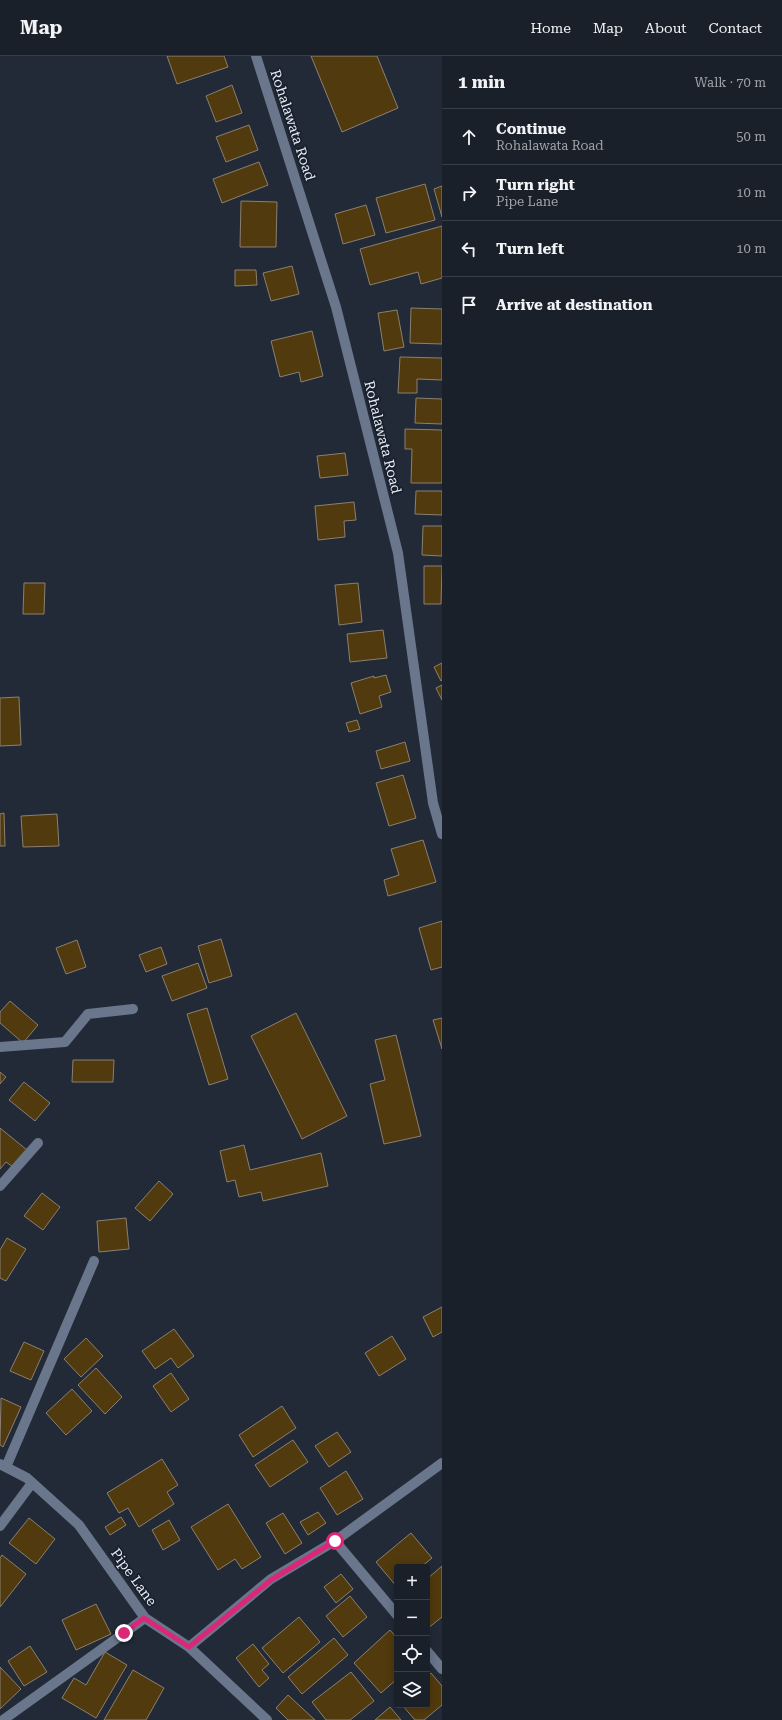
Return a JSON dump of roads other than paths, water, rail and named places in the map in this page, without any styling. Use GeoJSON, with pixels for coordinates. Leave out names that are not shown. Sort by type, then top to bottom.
{"type":"FeatureCollection","features":[{"type":"Feature","properties":{"kind":"street","name":"Rohalawata Road"},"geometry":{"type":"LineString","coordinates":[[256,56],[336,307],[398,553],[433,803],[442,834]]}},
{"type":"Feature","properties":{"kind":"street"},"geometry":{"type":"LineString","coordinates":[[0,1047],[65,1042],[88,1014],[133,1009]]}},
{"type":"Feature","properties":{"kind":"street"},"geometry":{"type":"LineString","coordinates":[[0,1186],[38,1143]]}},
{"type":"Feature","properties":{"kind":"street"},"geometry":{"type":"LineString","coordinates":[[3,1465],[94,1261]]}},
{"type":"Feature","properties":{"kind":"street"},"geometry":{"type":"LineString","coordinates":[[189,1647],[271,1580],[335,1541],[442,1463]]}},
{"type":"Feature","properties":{"kind":"street","name":"Pipe Lane"},"geometry":{"type":"LineString","coordinates":[[3,1465],[27,1478],[79,1525],[144,1618],[189,1647],[267,1720]]}},
{"type":"Feature","properties":{"kind":"street"},"geometry":{"type":"LineString","coordinates":[[0,1526],[32,1483]]}},
{"type":"Feature","properties":{"kind":"street"},"geometry":{"type":"LineString","coordinates":[[335,1541],[394,1611]]}},
{"type":"Feature","properties":{"kind":"street"},"geometry":{"type":"LineString","coordinates":[[3,1720],[144,1618]]}},
{"type":"Feature","properties":{"kind":"street"},"geometry":{"type":"LineString","coordinates":[[430,1655],[442,1669]]}}]}
